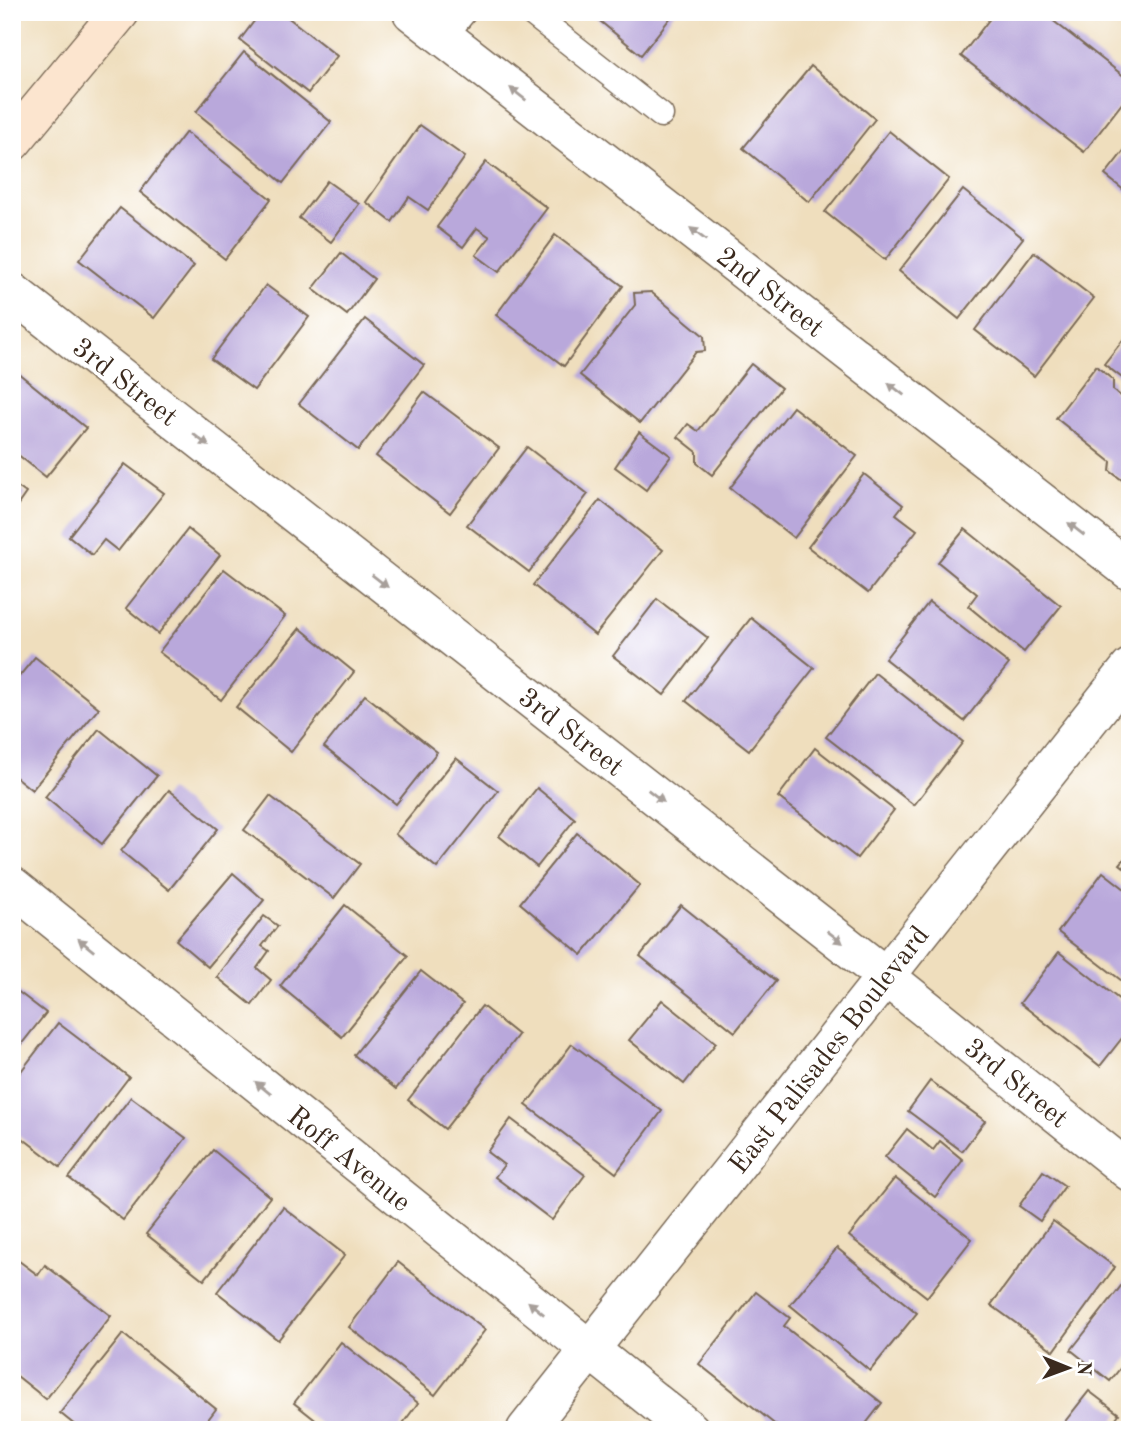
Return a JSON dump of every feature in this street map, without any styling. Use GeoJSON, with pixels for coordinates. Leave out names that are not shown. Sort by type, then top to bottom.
{"type":"FeatureCollection","features":[{"type":"Feature","properties":{"kind":"main road"},"geometry":{"type":"LineString","coordinates":[[12,142],[120,12]]}},
{"type":"Feature","properties":{"kind":"street","name":"2nd Street"},"geometry":{"type":"LineString","coordinates":[[412,12],[454,25],[1130,571]]}},
{"type":"Feature","properties":{"kind":"street","name":"3rd Street"},"geometry":{"type":"LineString","coordinates":[[12,292],[885,976],[1130,1172]]}},
{"type":"Feature","properties":{"kind":"street","name":"East Palisades Boulevard"},"geometry":{"type":"LineString","coordinates":[[526,1430],[1130,668]]}},
{"type":"Feature","properties":{"kind":"street","name":"Roff Avenue"},"geometry":{"type":"LineString","coordinates":[[12,886],[690,1430]]}},
{"type":"Feature","properties":{"kind":"lane"},"geometry":{"type":"LineString","coordinates":[[530,12],[661,115]]}},
{"type":"Feature","properties":{"kind":"building"},"geometry":{"type":"Polygon","coordinates":[[[261,12],[281,12],[337,56],[308,93],[240,40],[261,12]]]}},
{"type":"Feature","properties":{"kind":"building"},"geometry":{"type":"Polygon","coordinates":[[[589,12],[675,12],[641,55],[589,12]]]}},
{"type":"Feature","properties":{"kind":"building"},"geometry":{"type":"Polygon","coordinates":[[[995,12],[1042,12],[1130,81],[1130,93],[1084,152],[961,56],[995,12]]]}},
{"type":"Feature","properties":{"kind":"building"},"geometry":{"type":"Polygon","coordinates":[[[244,52],[331,122],[283,183],[196,112],[244,52]]]}},
{"type":"Feature","properties":{"kind":"building"},"geometry":{"type":"Polygon","coordinates":[[[811,66],[875,119],[809,202],[743,148],[811,66]]]}},
{"type":"Feature","properties":{"kind":"building"},"geometry":{"type":"Polygon","coordinates":[[[420,125],[465,157],[428,210],[409,197],[392,222],[366,202],[420,125]]]}},
{"type":"Feature","properties":{"kind":"building"},"geometry":{"type":"Polygon","coordinates":[[[889,131],[949,179],[885,260],[825,212],[889,131]]]}},
{"type":"Feature","properties":{"kind":"building"},"geometry":{"type":"Polygon","coordinates":[[[186,132],[271,199],[225,259],[140,192],[186,132]]]}},
{"type":"Feature","properties":{"kind":"building"},"geometry":{"type":"Polygon","coordinates":[[[1130,143],[1130,195],[1105,175],[1130,143]]]}},
{"type":"Feature","properties":{"kind":"building"},"geometry":{"type":"Polygon","coordinates":[[[486,162],[547,208],[499,272],[476,255],[490,237],[477,228],[463,247],[437,227],[486,162]]]}},
{"type":"Feature","properties":{"kind":"building"},"geometry":{"type":"Polygon","coordinates":[[[327,181],[359,204],[331,242],[299,218],[327,181]]]}},
{"type":"Feature","properties":{"kind":"building"},"geometry":{"type":"Polygon","coordinates":[[[963,190],[1023,238],[959,319],[899,271],[963,190]]]}},
{"type":"Feature","properties":{"kind":"building"},"geometry":{"type":"Polygon","coordinates":[[[120,208],[194,266],[154,318],[79,260],[120,208]]]}},
{"type":"Feature","properties":{"kind":"building"},"geometry":{"type":"Polygon","coordinates":[[[555,235],[623,286],[564,366],[496,315],[555,235]]]}},
{"type":"Feature","properties":{"kind":"building"},"geometry":{"type":"Polygon","coordinates":[[[1034,252],[1094,298],[1034,376],[975,330],[1034,252]]]}},
{"type":"Feature","properties":{"kind":"building"},"geometry":{"type":"Polygon","coordinates":[[[341,253],[374,279],[347,315],[313,289],[341,253]]]}},
{"type":"Feature","properties":{"kind":"building"},"geometry":{"type":"Polygon","coordinates":[[[266,285],[309,317],[254,390],[211,359],[266,285]]]}},
{"type":"Feature","properties":{"kind":"building"},"geometry":{"type":"Polygon","coordinates":[[[651,292],[704,336],[705,351],[696,352],[640,423],[580,375],[635,305],[634,293],[651,292]]]}},
{"type":"Feature","properties":{"kind":"building"},"geometry":{"type":"Polygon","coordinates":[[[365,319],[424,365],[358,450],[299,404],[365,319]]]}},
{"type":"Feature","properties":{"kind":"building"},"geometry":{"type":"Polygon","coordinates":[[[1130,331],[1130,384],[1104,364],[1130,331]]]}},
{"type":"Feature","properties":{"kind":"building"},"geometry":{"type":"Polygon","coordinates":[[[751,364],[781,388],[712,475],[697,463],[697,452],[678,437],[688,424],[698,431],[751,364]]]}},
{"type":"Feature","properties":{"kind":"building"},"geometry":{"type":"Polygon","coordinates":[[[1096,366],[1113,380],[1113,390],[1130,403],[1130,486],[1110,471],[1111,462],[1056,418],[1096,366]]]}},
{"type":"Feature","properties":{"kind":"building"},"geometry":{"type":"Polygon","coordinates":[[[12,368],[86,428],[46,477],[12,450],[12,368]]]}},
{"type":"Feature","properties":{"kind":"building"},"geometry":{"type":"Polygon","coordinates":[[[424,392],[499,448],[450,513],[376,456],[424,392]]]}},
{"type":"Feature","properties":{"kind":"building"},"geometry":{"type":"Polygon","coordinates":[[[793,407],[857,456],[794,538],[730,488],[793,407]]]}},
{"type":"Feature","properties":{"kind":"building"},"geometry":{"type":"Polygon","coordinates":[[[639,432],[671,456],[646,490],[615,467],[639,432]]]}},
{"type":"Feature","properties":{"kind":"building"},"geometry":{"type":"Polygon","coordinates":[[[527,447],[588,494],[529,572],[467,525],[527,447]]]}},
{"type":"Feature","properties":{"kind":"building"},"geometry":{"type":"Polygon","coordinates":[[[125,464],[164,493],[118,551],[104,540],[92,555],[69,536],[125,464]]]}},
{"type":"Feature","properties":{"kind":"building"},"geometry":{"type":"Polygon","coordinates":[[[864,474],[903,505],[896,514],[917,530],[868,593],[808,547],[864,474]]]}},
{"type":"Feature","properties":{"kind":"building"},"geometry":{"type":"Polygon","coordinates":[[[12,483],[26,493],[12,513],[12,483]]]}},
{"type":"Feature","properties":{"kind":"building"},"geometry":{"type":"Polygon","coordinates":[[[600,500],[663,550],[595,635],[533,585],[600,500]]]}},
{"type":"Feature","properties":{"kind":"building"},"geometry":{"type":"Polygon","coordinates":[[[188,529],[220,555],[158,634],[126,608],[188,529]]]}},
{"type":"Feature","properties":{"kind":"building"},"geometry":{"type":"Polygon","coordinates":[[[965,529],[1061,606],[1024,652],[968,606],[977,594],[938,562],[965,529]]]}},
{"type":"Feature","properties":{"kind":"building"},"geometry":{"type":"Polygon","coordinates":[[[224,569],[285,616],[221,700],[159,652],[224,569]]]}},
{"type":"Feature","properties":{"kind":"building"},"geometry":{"type":"Polygon","coordinates":[[[657,599],[708,638],[664,695],[613,656],[657,599]]]}},
{"type":"Feature","properties":{"kind":"building"},"geometry":{"type":"Polygon","coordinates":[[[929,602],[1009,664],[964,721],[885,659],[929,602]]]}},
{"type":"Feature","properties":{"kind":"building"},"geometry":{"type":"Polygon","coordinates":[[[751,618],[814,668],[749,750],[686,701],[751,618]]]}},
{"type":"Feature","properties":{"kind":"building"},"geometry":{"type":"Polygon","coordinates":[[[300,628],[354,672],[291,752],[236,707],[300,628]]]}},
{"type":"Feature","properties":{"kind":"building"},"geometry":{"type":"Polygon","coordinates":[[[35,657],[99,708],[32,790],[12,774],[12,685],[35,657]]]}},
{"type":"Feature","properties":{"kind":"building"},"geometry":{"type":"Polygon","coordinates":[[[875,673],[963,742],[914,805],[826,737],[875,673]]]}},
{"type":"Feature","properties":{"kind":"building"},"geometry":{"type":"Polygon","coordinates":[[[365,695],[437,752],[396,804],[324,747],[365,695]]]}},
{"type":"Feature","properties":{"kind":"building"},"geometry":{"type":"Polygon","coordinates":[[[99,729],[157,776],[102,844],[45,797],[99,729]]]}},
{"type":"Feature","properties":{"kind":"building"},"geometry":{"type":"Polygon","coordinates":[[[815,748],[894,810],[857,858],[778,797],[815,748]]]}},
{"type":"Feature","properties":{"kind":"building"},"geometry":{"type":"Polygon","coordinates":[[[456,758],[498,791],[437,868],[395,834],[456,758]]]}},
{"type":"Feature","properties":{"kind":"building"},"geometry":{"type":"Polygon","coordinates":[[[537,788],[575,819],[537,867],[499,836],[537,788]]]}},
{"type":"Feature","properties":{"kind":"building"},"geometry":{"type":"Polygon","coordinates":[[[169,790],[218,829],[169,890],[121,851],[169,790]]]}},
{"type":"Feature","properties":{"kind":"building"},"geometry":{"type":"Polygon","coordinates":[[[270,796],[360,864],[334,898],[244,830],[270,796]]]}},
{"type":"Feature","properties":{"kind":"building"},"geometry":{"type":"Polygon","coordinates":[[[577,833],[640,885],[582,955],[520,903],[577,833]]]}},
{"type":"Feature","properties":{"kind":"building"},"geometry":{"type":"Polygon","coordinates":[[[1130,852],[1130,872],[1120,864],[1130,852]]]}},
{"type":"Feature","properties":{"kind":"building"},"geometry":{"type":"Polygon","coordinates":[[[1103,872],[1130,893],[1130,987],[1058,932],[1103,872]]]}},
{"type":"Feature","properties":{"kind":"building"},"geometry":{"type":"Polygon","coordinates":[[[233,873],[264,900],[208,967],[176,940],[233,873]]]}},
{"type":"Feature","properties":{"kind":"building"},"geometry":{"type":"Polygon","coordinates":[[[345,905],[408,956],[342,1037],[280,986],[345,905]]]}},
{"type":"Feature","properties":{"kind":"building"},"geometry":{"type":"Polygon","coordinates":[[[681,905],[776,981],[735,1032],[640,956],[681,905]]]}},
{"type":"Feature","properties":{"kind":"building"},"geometry":{"type":"Polygon","coordinates":[[[264,916],[278,926],[262,946],[269,951],[257,968],[271,980],[252,1005],[217,977],[264,916]]]}},
{"type":"Feature","properties":{"kind":"building"},"geometry":{"type":"Polygon","coordinates":[[[1059,952],[1130,1008],[1130,1028],[1100,1066],[1020,1003],[1059,952]]]}},
{"type":"Feature","properties":{"kind":"building"},"geometry":{"type":"Polygon","coordinates":[[[421,971],[463,1004],[396,1089],[354,1055],[421,971]]]}},
{"type":"Feature","properties":{"kind":"building"},"geometry":{"type":"Polygon","coordinates":[[[12,987],[46,1013],[12,1056],[12,987]]]}},
{"type":"Feature","properties":{"kind":"building"},"geometry":{"type":"Polygon","coordinates":[[[662,1000],[716,1043],[684,1084],[629,1040],[662,1000]]]}},
{"type":"Feature","properties":{"kind":"building"},"geometry":{"type":"Polygon","coordinates":[[[482,1006],[518,1035],[445,1129],[408,1100],[482,1006]]]}},
{"type":"Feature","properties":{"kind":"building"},"geometry":{"type":"Polygon","coordinates":[[[58,1023],[129,1077],[60,1167],[12,1130],[12,1083],[58,1023]]]}},
{"type":"Feature","properties":{"kind":"building"},"geometry":{"type":"Polygon","coordinates":[[[572,1044],[662,1111],[616,1173],[526,1105],[572,1044]]]}},
{"type":"Feature","properties":{"kind":"building"},"geometry":{"type":"Polygon","coordinates":[[[930,1081],[985,1121],[962,1151],[908,1111],[930,1081]]]}},
{"type":"Feature","properties":{"kind":"building"},"geometry":{"type":"Polygon","coordinates":[[[131,1097],[186,1138],[123,1220],[69,1178],[131,1097]]]}},
{"type":"Feature","properties":{"kind":"building"},"geometry":{"type":"Polygon","coordinates":[[[511,1119],[585,1175],[552,1220],[495,1177],[504,1165],[487,1152],[511,1119]]]}},
{"type":"Feature","properties":{"kind":"building"},"geometry":{"type":"Polygon","coordinates":[[[907,1129],[933,1150],[940,1141],[963,1160],[935,1197],[885,1157],[907,1129]]]}},
{"type":"Feature","properties":{"kind":"building"},"geometry":{"type":"Polygon","coordinates":[[[213,1150],[270,1197],[204,1280],[146,1234],[213,1150]]]}},
{"type":"Feature","properties":{"kind":"building"},"geometry":{"type":"Polygon","coordinates":[[[1043,1171],[1065,1186],[1040,1221],[1019,1206],[1043,1171]]]}},
{"type":"Feature","properties":{"kind":"building"},"geometry":{"type":"Polygon","coordinates":[[[895,1178],[972,1239],[927,1297],[849,1236],[895,1178]]]}},
{"type":"Feature","properties":{"kind":"building"},"geometry":{"type":"Polygon","coordinates":[[[283,1207],[345,1255],[278,1340],[217,1292],[283,1207]]]}},
{"type":"Feature","properties":{"kind":"building"},"geometry":{"type":"Polygon","coordinates":[[[1053,1221],[1115,1267],[1054,1351],[991,1305],[1053,1221]]]}},
{"type":"Feature","properties":{"kind":"building"},"geometry":{"type":"Polygon","coordinates":[[[837,1248],[917,1313],[870,1371],[790,1305],[837,1248]]]}},
{"type":"Feature","properties":{"kind":"building"},"geometry":{"type":"Polygon","coordinates":[[[15,1258],[38,1275],[45,1265],[111,1316],[46,1399],[12,1372],[12,1261],[15,1258]]]}},
{"type":"Feature","properties":{"kind":"building"},"geometry":{"type":"Polygon","coordinates":[[[398,1262],[485,1330],[435,1395],[349,1327],[398,1262]]]}},
{"type":"Feature","properties":{"kind":"building"},"geometry":{"type":"Polygon","coordinates":[[[1125,1281],[1130,1285],[1130,1356],[1110,1381],[1071,1350],[1125,1281]]]}},
{"type":"Feature","properties":{"kind":"building"},"geometry":{"type":"Polygon","coordinates":[[[756,1292],[790,1318],[784,1326],[882,1403],[861,1430],[782,1430],[699,1364],[756,1292]]]}},
{"type":"Feature","properties":{"kind":"building"},"geometry":{"type":"Polygon","coordinates":[[[123,1334],[216,1409],[200,1430],[81,1430],[60,1413],[123,1334]]]}},
{"type":"Feature","properties":{"kind":"building"},"geometry":{"type":"Polygon","coordinates":[[[341,1342],[418,1403],[398,1430],[328,1430],[294,1403],[341,1342]]]}},
{"type":"Feature","properties":{"kind":"building"},"geometry":{"type":"Polygon","coordinates":[[[1089,1391],[1119,1414],[1107,1430],[1071,1430],[1063,1424],[1089,1391]]]}}]}
